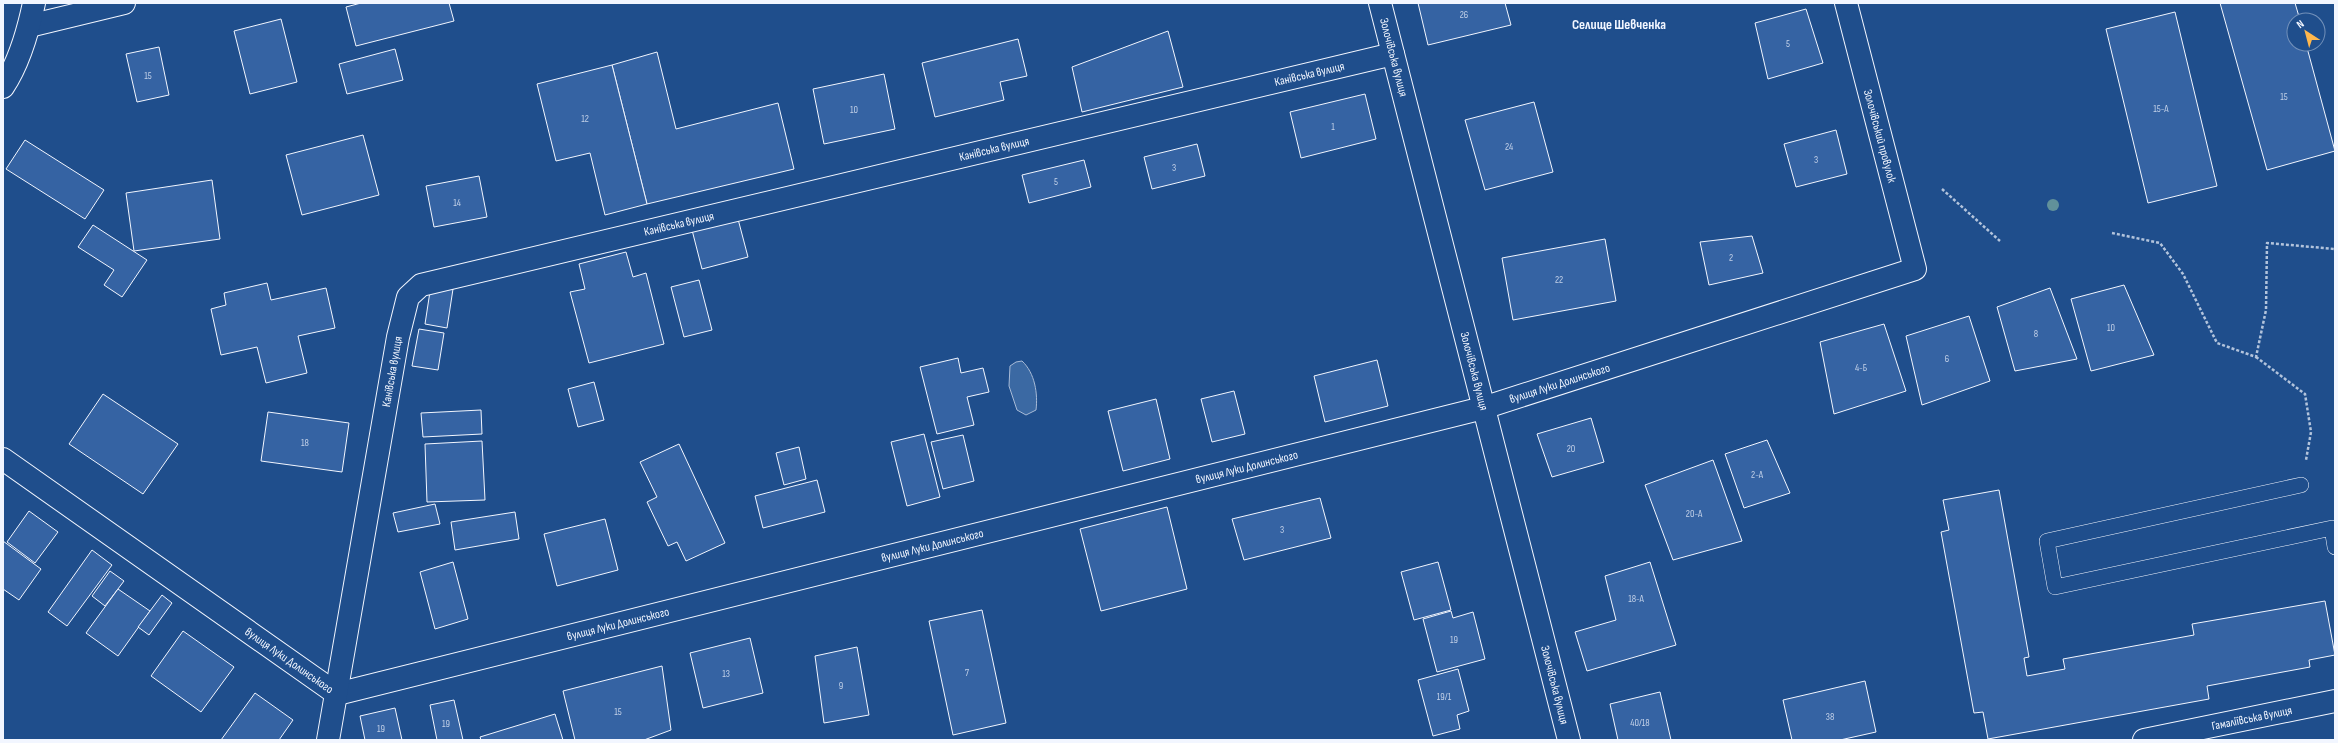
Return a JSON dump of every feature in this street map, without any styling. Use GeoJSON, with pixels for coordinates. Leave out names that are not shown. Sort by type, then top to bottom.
{"type":"FeatureCollection","features":[{"type":"Feature","properties":{"kind":"street"},"geometry":{"type":"LineString","coordinates":[[3,87],[11,75],[29,26],[34,3]]}},
{"type":"Feature","properties":{"kind":"street"},"geometry":{"type":"LineString","coordinates":[[29,26],[124,3]]}},
{"type":"Feature","properties":{"kind":"street","name":"Золочівська вулиця"},"geometry":{"type":"LineString","coordinates":[[1380,3],[1569,740]]}},
{"type":"Feature","properties":{"kind":"street","name":"Золочівський провулок"},"geometry":{"type":"LineString","coordinates":[[1846,3],[1915,269]]}},
{"type":"Feature","properties":{"kind":"street","name":"Канівська вулиця"},"geometry":{"type":"LineString","coordinates":[[328,740],[398,337],[408,297],[421,285],[1393,54]]}},
{"type":"Feature","properties":{"kind":"street","name":"вулиця Луки Долинського"},"geometry":{"type":"LineString","coordinates":[[3,459],[336,694],[1483,408],[1915,269]]}},
{"type":"Feature","properties":{"kind":"street","name":"Гамаліївська вулиця"},"geometry":{"type":"LineString","coordinates":[[2144,740],[2335,701]]}},
{"type":"Feature","properties":{"kind":"lane"},"geometry":{"type":"LineString","coordinates":[[2301,485],[2047,541],[2055,587],[2332,528],[2335,547]]}},
{"type":"Feature","properties":{"kind":"path"},"geometry":{"type":"LineString","coordinates":[[1942,189],[2000,241]]}},
{"type":"Feature","properties":{"kind":"path"},"geometry":{"type":"LineString","coordinates":[[2112,233],[2160,243],[2183,274],[2217,343],[2256,357],[2305,394],[2311,432]]}},
{"type":"Feature","properties":{"kind":"path"},"geometry":{"type":"LineString","coordinates":[[2256,357],[2266,310],[2268,243],[2335,249]]}},
{"type":"Feature","properties":{"kind":"water"},"geometry":{"type":"Polygon","coordinates":[[[1022,361],[1030,371],[1036,391],[1036,410],[1026,415],[1017,410],[1009,386],[1010,366],[1016,362],[1022,361]]]}},
{"type":"Feature","properties":{"kind":"building"},"geometry":{"type":"Polygon","coordinates":[[[361,3],[449,3],[454,21],[356,46],[346,7],[361,3]]]}},
{"type":"Feature","properties":{"kind":"building"},"geometry":{"type":"Polygon","coordinates":[[[1418,3],[1505,3],[1511,25],[1428,45],[1418,3]]]}},
{"type":"Feature","properties":{"kind":"building"},"geometry":{"type":"Polygon","coordinates":[[[2220,3],[2295,3],[2298,12],[2286,12],[2286,52],[2308,52],[2335,151],[2267,170],[2220,3]]]}},
{"type":"Feature","properties":{"kind":"building"},"geometry":{"type":"Polygon","coordinates":[[[1806,9],[1823,63],[1768,79],[1755,23],[1806,9]]]}},
{"type":"Feature","properties":{"kind":"building"},"geometry":{"type":"Polygon","coordinates":[[[2175,12],[2217,186],[2148,203],[2106,29],[2175,12]]]}},
{"type":"Feature","properties":{"kind":"building"},"geometry":{"type":"Polygon","coordinates":[[[281,19],[297,82],[250,94],[234,31],[281,19]]]}},
{"type":"Feature","properties":{"kind":"building"},"geometry":{"type":"Polygon","coordinates":[[[1168,31],[1183,87],[1082,112],[1072,67],[1168,31]]]}},
{"type":"Feature","properties":{"kind":"building"},"geometry":{"type":"Polygon","coordinates":[[[1018,39],[1027,76],[1000,82],[1004,100],[935,117],[922,63],[1018,39]]]}},
{"type":"Feature","properties":{"kind":"building"},"geometry":{"type":"Polygon","coordinates":[[[159,47],[169,95],[137,102],[126,54],[159,47]]]}},
{"type":"Feature","properties":{"kind":"building"},"geometry":{"type":"Polygon","coordinates":[[[395,49],[403,80],[347,94],[339,64],[395,49]]]}},
{"type":"Feature","properties":{"kind":"building"},"geometry":{"type":"Polygon","coordinates":[[[657,52],[676,129],[778,103],[794,169],[647,204],[612,65],[657,52]]]}},
{"type":"Feature","properties":{"kind":"building"},"geometry":{"type":"Polygon","coordinates":[[[612,65],[647,204],[605,215],[590,153],[556,161],[537,84],[612,65]]]}},
{"type":"Feature","properties":{"kind":"building"},"geometry":{"type":"Polygon","coordinates":[[[884,74],[895,129],[824,144],[813,89],[884,74]]]}},
{"type":"Feature","properties":{"kind":"building"},"geometry":{"type":"Polygon","coordinates":[[[1365,94],[1376,139],[1301,158],[1290,112],[1365,94]]]}},
{"type":"Feature","properties":{"kind":"building"},"geometry":{"type":"Polygon","coordinates":[[[1534,102],[1553,172],[1485,190],[1465,120],[1534,102]]]}},
{"type":"Feature","properties":{"kind":"building"},"geometry":{"type":"Polygon","coordinates":[[[1836,130],[1847,174],[1796,187],[1784,144],[1836,130]]]}},
{"type":"Feature","properties":{"kind":"building"},"geometry":{"type":"Polygon","coordinates":[[[363,135],[379,195],[302,215],[286,155],[363,135]]]}},
{"type":"Feature","properties":{"kind":"building"},"geometry":{"type":"Polygon","coordinates":[[[25,140],[104,190],[85,219],[6,169],[25,140]]]}},
{"type":"Feature","properties":{"kind":"building"},"geometry":{"type":"Polygon","coordinates":[[[1197,144],[1205,176],[1152,189],[1144,157],[1197,144]]]}},
{"type":"Feature","properties":{"kind":"building"},"geometry":{"type":"Polygon","coordinates":[[[1084,160],[1091,187],[1029,203],[1022,175],[1084,160]]]}},
{"type":"Feature","properties":{"kind":"building"},"geometry":{"type":"Polygon","coordinates":[[[479,176],[487,217],[434,227],[426,186],[479,176]]]}},
{"type":"Feature","properties":{"kind":"building"},"geometry":{"type":"Polygon","coordinates":[[[212,180],[220,239],[134,251],[126,193],[212,180]]]}},
{"type":"Feature","properties":{"kind":"building"},"geometry":{"type":"Polygon","coordinates":[[[738,219],[748,257],[702,269],[692,230],[738,219]]]}},
{"type":"Feature","properties":{"kind":"building"},"geometry":{"type":"Polygon","coordinates":[[[93,225],[147,260],[122,297],[104,285],[114,270],[78,247],[93,225]]]}},
{"type":"Feature","properties":{"kind":"building"},"geometry":{"type":"Polygon","coordinates":[[[1752,236],[1763,273],[1709,285],[1700,242],[1752,236]]]}},
{"type":"Feature","properties":{"kind":"building"},"geometry":{"type":"Polygon","coordinates":[[[1605,239],[1616,301],[1513,320],[1502,258],[1605,239]]]}},
{"type":"Feature","properties":{"kind":"building"},"geometry":{"type":"Polygon","coordinates":[[[626,252],[633,277],[646,273],[664,344],[589,363],[570,292],[585,289],[579,264],[626,252]]]}},
{"type":"Feature","properties":{"kind":"building"},"geometry":{"type":"Polygon","coordinates":[[[699,280],[712,330],[684,337],[671,287],[699,280]]]}},
{"type":"Feature","properties":{"kind":"building"},"geometry":{"type":"Polygon","coordinates":[[[267,283],[271,300],[326,288],[335,328],[298,336],[307,373],[266,383],[257,347],[221,355],[211,309],[226,305],[224,293],[267,283]]]}},
{"type":"Feature","properties":{"kind":"building"},"geometry":{"type":"Polygon","coordinates":[[[431,285],[453,289],[447,328],[425,324],[431,285]]]}},
{"type":"Feature","properties":{"kind":"building"},"geometry":{"type":"Polygon","coordinates":[[[2124,285],[2154,355],[2091,371],[2071,299],[2124,285]]]}},
{"type":"Feature","properties":{"kind":"building"},"geometry":{"type":"Polygon","coordinates":[[[2050,288],[2077,359],[2015,371],[1997,307],[2050,288]]]}},
{"type":"Feature","properties":{"kind":"building"},"geometry":{"type":"Polygon","coordinates":[[[1969,316],[1990,381],[1922,405],[1906,336],[1969,316]]]}},
{"type":"Feature","properties":{"kind":"building"},"geometry":{"type":"Polygon","coordinates":[[[1884,324],[1906,391],[1834,414],[1820,342],[1884,324]]]}},
{"type":"Feature","properties":{"kind":"building"},"geometry":{"type":"Polygon","coordinates":[[[419,329],[444,333],[438,370],[412,366],[419,329]]]}},
{"type":"Feature","properties":{"kind":"building"},"geometry":{"type":"Polygon","coordinates":[[[958,358],[961,373],[983,368],[989,392],[967,397],[974,425],[937,434],[920,367],[958,358]]]}},
{"type":"Feature","properties":{"kind":"building"},"geometry":{"type":"Polygon","coordinates":[[[1377,360],[1388,406],[1325,422],[1314,376],[1377,360]]]}},
{"type":"Feature","properties":{"kind":"building"},"geometry":{"type":"Polygon","coordinates":[[[594,382],[604,420],[578,427],[568,389],[594,382]]]}},
{"type":"Feature","properties":{"kind":"building"},"geometry":{"type":"Polygon","coordinates":[[[1234,391],[1245,434],[1212,442],[1201,399],[1234,391]]]}},
{"type":"Feature","properties":{"kind":"building"},"geometry":{"type":"Polygon","coordinates":[[[103,394],[178,444],[143,494],[69,444],[103,394]]]}},
{"type":"Feature","properties":{"kind":"building"},"geometry":{"type":"Polygon","coordinates":[[[1156,399],[1170,459],[1123,471],[1108,411],[1156,399]]]}},
{"type":"Feature","properties":{"kind":"building"},"geometry":{"type":"Polygon","coordinates":[[[481,410],[482,434],[423,437],[421,413],[481,410]]]}},
{"type":"Feature","properties":{"kind":"building"},"geometry":{"type":"Polygon","coordinates":[[[268,412],[349,423],[342,472],[261,461],[268,412]]]}},
{"type":"Feature","properties":{"kind":"building"},"geometry":{"type":"Polygon","coordinates":[[[1591,418],[1604,462],[1552,477],[1537,434],[1591,418]]]}},
{"type":"Feature","properties":{"kind":"building"},"geometry":{"type":"Polygon","coordinates":[[[924,434],[940,497],[907,506],[891,442],[924,434]]]}},
{"type":"Feature","properties":{"kind":"building"},"geometry":{"type":"Polygon","coordinates":[[[963,435],[974,481],[943,489],[931,442],[963,435]]]}},
{"type":"Feature","properties":{"kind":"building"},"geometry":{"type":"Polygon","coordinates":[[[1767,440],[1790,493],[1744,508],[1725,454],[1767,440]]]}},
{"type":"Feature","properties":{"kind":"building"},"geometry":{"type":"Polygon","coordinates":[[[482,441],[485,500],[427,502],[425,444],[482,441]]]}},
{"type":"Feature","properties":{"kind":"building"},"geometry":{"type":"Polygon","coordinates":[[[679,444],[725,543],[686,561],[677,542],[668,546],[647,502],[657,497],[640,462],[679,444]]]}},
{"type":"Feature","properties":{"kind":"building"},"geometry":{"type":"Polygon","coordinates":[[[799,447],[806,479],[784,485],[776,453],[799,447]]]}},
{"type":"Feature","properties":{"kind":"building"},"geometry":{"type":"Polygon","coordinates":[[[1713,460],[1742,541],[1673,560],[1645,485],[1713,460]]]}},
{"type":"Feature","properties":{"kind":"building"},"geometry":{"type":"Polygon","coordinates":[[[817,480],[825,512],[763,528],[755,496],[817,480]]]}},
{"type":"Feature","properties":{"kind":"building"},"geometry":{"type":"Polygon","coordinates":[[[1999,490],[2029,657],[2024,658],[2027,676],[2065,669],[2063,659],[2194,635],[2192,624],[2325,601],[2335,655],[2309,660],[2310,667],[2207,686],[2209,699],[1988,739],[1983,712],[1974,713],[1941,532],[1949,530],[1943,500],[1999,490]]]}},
{"type":"Feature","properties":{"kind":"building"},"geometry":{"type":"Polygon","coordinates":[[[1320,498],[1331,538],[1244,560],[1232,519],[1320,498]]]}},
{"type":"Feature","properties":{"kind":"building"},"geometry":{"type":"Polygon","coordinates":[[[435,504],[440,524],[398,532],[393,513],[435,504]]]}},
{"type":"Feature","properties":{"kind":"building"},"geometry":{"type":"Polygon","coordinates":[[[1167,507],[1187,589],[1101,611],[1080,529],[1167,507]]]}},
{"type":"Feature","properties":{"kind":"building"},"geometry":{"type":"Polygon","coordinates":[[[29,511],[58,532],[35,563],[7,542],[29,511]]]}},
{"type":"Feature","properties":{"kind":"building"},"geometry":{"type":"Polygon","coordinates":[[[515,512],[519,539],[455,550],[451,522],[515,512]]]}},
{"type":"Feature","properties":{"kind":"building"},"geometry":{"type":"Polygon","coordinates":[[[605,519],[618,570],[557,586],[544,534],[605,519]]]}},
{"type":"Feature","properties":{"kind":"building"},"geometry":{"type":"Polygon","coordinates":[[[3,541],[41,569],[19,600],[3,589],[3,541]]]}},
{"type":"Feature","properties":{"kind":"building"},"geometry":{"type":"Polygon","coordinates":[[[92,550],[112,565],[67,626],[48,612],[92,550]]]}},
{"type":"Feature","properties":{"kind":"building"},"geometry":{"type":"Polygon","coordinates":[[[453,562],[468,619],[435,629],[420,572],[453,562]]]}},
{"type":"Feature","properties":{"kind":"building"},"geometry":{"type":"Polygon","coordinates":[[[1438,562],[1451,610],[1414,620],[1401,572],[1438,562]]]}},
{"type":"Feature","properties":{"kind":"building"},"geometry":{"type":"Polygon","coordinates":[[[1650,562],[1676,645],[1587,671],[1575,632],[1616,620],[1605,576],[1650,562]]]}},
{"type":"Feature","properties":{"kind":"building"},"geometry":{"type":"Polygon","coordinates":[[[110,571],[124,581],[105,606],[92,596],[110,571]]]}},
{"type":"Feature","properties":{"kind":"building"},"geometry":{"type":"Polygon","coordinates":[[[118,589],[150,611],[118,656],[86,633],[118,589]]]}},
{"type":"Feature","properties":{"kind":"building"},"geometry":{"type":"Polygon","coordinates":[[[162,595],[172,603],[149,635],[138,627],[162,595]]]}},
{"type":"Feature","properties":{"kind":"building"},"geometry":{"type":"Polygon","coordinates":[[[982,610],[1006,723],[953,735],[929,621],[982,610]]]}},
{"type":"Feature","properties":{"kind":"building"},"geometry":{"type":"Polygon","coordinates":[[[1451,611],[1453,618],[1473,612],[1485,659],[1437,672],[1423,619],[1451,611]]]}},
{"type":"Feature","properties":{"kind":"building"},"geometry":{"type":"Polygon","coordinates":[[[183,631],[234,667],[201,712],[151,676],[183,631]]]}},
{"type":"Feature","properties":{"kind":"building"},"geometry":{"type":"Polygon","coordinates":[[[750,638],[763,693],[703,708],[690,653],[750,638]]]}},
{"type":"Feature","properties":{"kind":"building"},"geometry":{"type":"Polygon","coordinates":[[[857,647],[869,715],[824,723],[815,656],[857,647]]]}},
{"type":"Feature","properties":{"kind":"building"},"geometry":{"type":"Polygon","coordinates":[[[662,666],[671,730],[644,740],[575,740],[563,691],[662,666]]]}},
{"type":"Feature","properties":{"kind":"building"},"geometry":{"type":"Polygon","coordinates":[[[1458,669],[1469,711],[1457,715],[1460,729],[1433,736],[1418,680],[1458,669]]]}},
{"type":"Feature","properties":{"kind":"building"},"geometry":{"type":"Polygon","coordinates":[[[1865,681],[1876,732],[1840,740],[1792,740],[1783,700],[1865,681]]]}},
{"type":"Feature","properties":{"kind":"building"},"geometry":{"type":"Polygon","coordinates":[[[1660,692],[1671,740],[1618,740],[1610,704],[1660,692]]]}},
{"type":"Feature","properties":{"kind":"building"},"geometry":{"type":"Polygon","coordinates":[[[255,693],[293,720],[279,740],[221,740],[255,693]]]}},
{"type":"Feature","properties":{"kind":"building"},"geometry":{"type":"Polygon","coordinates":[[[454,700],[463,740],[437,740],[430,705],[454,700]]]}},
{"type":"Feature","properties":{"kind":"building"},"geometry":{"type":"Polygon","coordinates":[[[395,708],[402,740],[365,740],[360,716],[395,708]]]}},
{"type":"Feature","properties":{"kind":"building"},"geometry":{"type":"Polygon","coordinates":[[[555,714],[563,740],[481,740],[480,737],[555,714]]]}},
{"type":"Feature","properties":{"kind":"district","name":"Селище Шевченка"},"geometry":{"type":"Point","coordinates":[1619,24]}}]}
